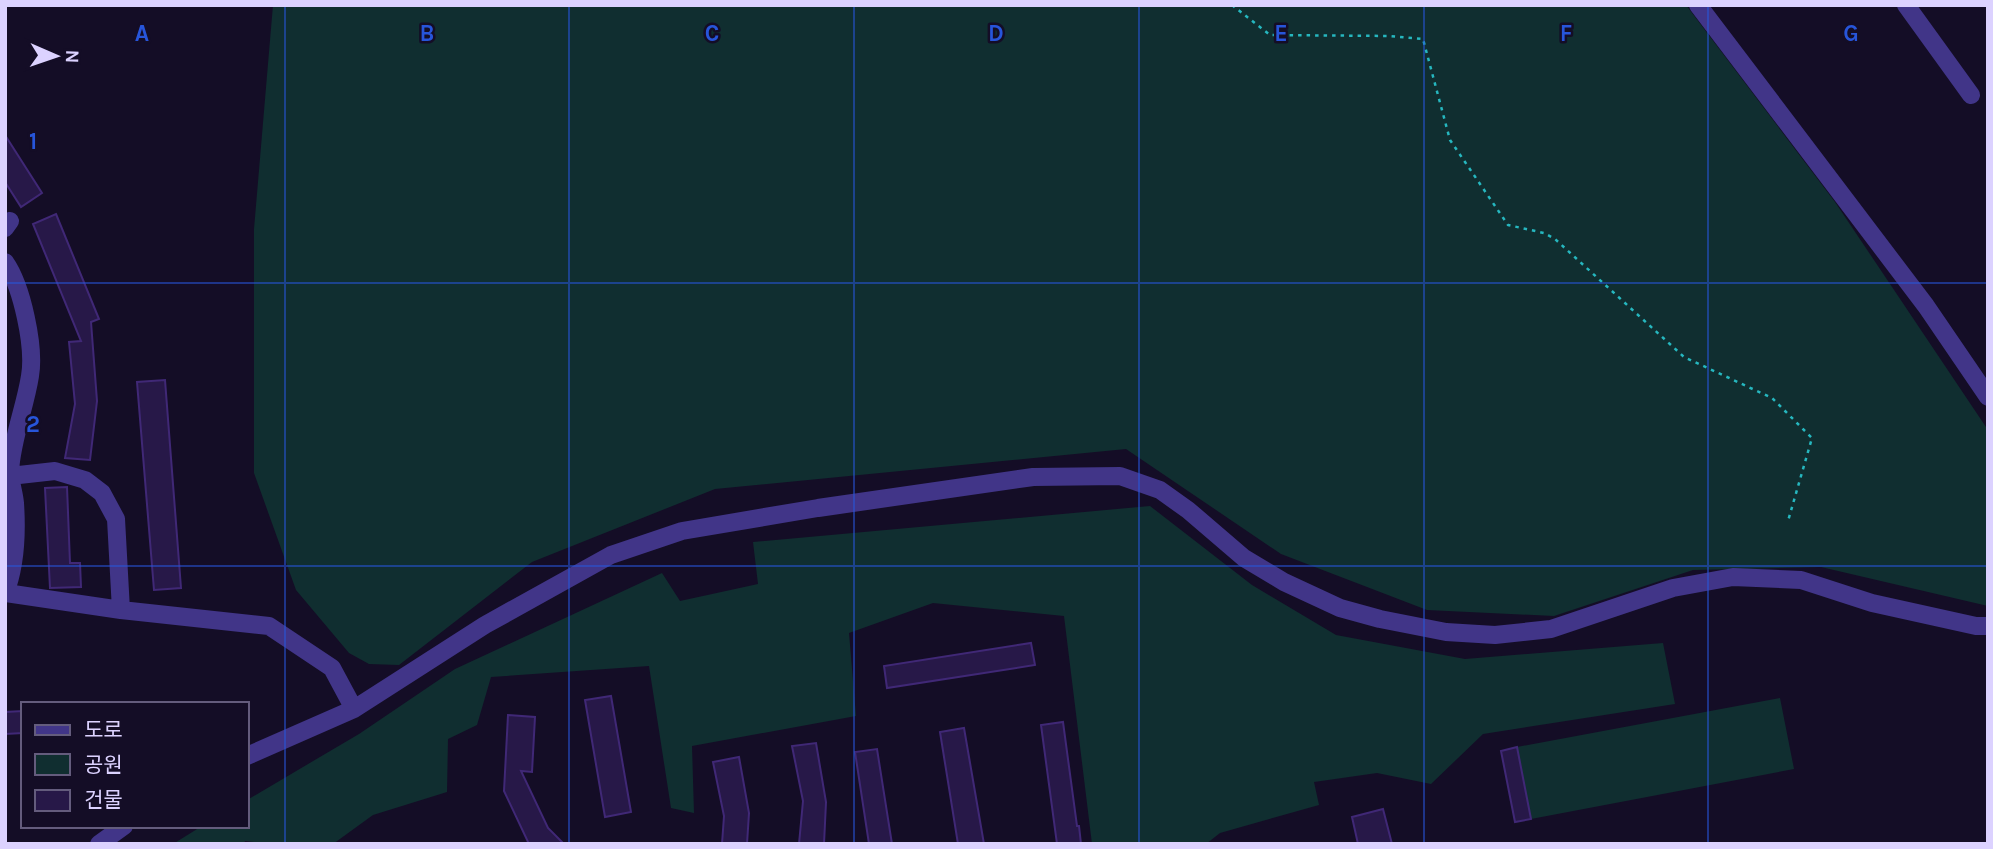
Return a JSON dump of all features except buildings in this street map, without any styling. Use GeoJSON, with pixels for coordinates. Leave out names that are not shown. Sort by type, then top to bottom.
{"type":"FeatureCollection","features":[{"type":"Feature","properties":{"kind":"street"},"geometry":{"type":"LineString","coordinates":[[1906,5],[1971,95]]}},
{"type":"Feature","properties":{"kind":"street"},"geometry":{"type":"LineString","coordinates":[[1708,9],[1927,306],[1988,397]]}},
{"type":"Feature","properties":{"kind":"street"},"geometry":{"type":"LineString","coordinates":[[5,262],[24,310],[31,348],[31,374],[15,437],[10,476],[16,540],[6,593],[121,610],[269,626],[332,668],[354,709]]}},
{"type":"Feature","properties":{"kind":"street"},"geometry":{"type":"LineString","coordinates":[[10,476],[55,471],[85,480],[102,493],[116,519],[121,610]]}},
{"type":"Feature","properties":{"kind":"street"},"geometry":{"type":"LineString","coordinates":[[248,756],[354,709],[485,625],[611,555],[682,531],[1033,477],[1120,476],[1160,490],[1244,558],[1284,582],[1339,608],[1380,620],[1446,632],[1495,635],[1551,629],[1673,588],[1733,577],[1801,580],[1872,603],[1976,626],[1988,626]]}},
{"type":"Feature","properties":{"kind":"street"},"geometry":{"type":"LineString","coordinates":[[99,844],[121,828]]}},
{"type":"Feature","properties":{"kind":"path"},"geometry":{"type":"LineString","coordinates":[[1231,5],[1270,35],[1390,36],[1423,39],[1450,140],[1508,225],[1544,233],[1555,239],[1684,357],[1772,398],[1812,439],[1788,521]]}},
{"type":"Feature","properties":{"kind":"green space"},"geometry":{"type":"Polygon","coordinates":[[[273,5],[1686,5],[1835,202],[1988,430],[1988,606],[1821,567],[1693,570],[1554,616],[1427,610],[1281,554],[1126,449],[715,489],[532,562],[399,665],[369,664],[349,653],[296,590],[254,473],[254,229],[273,5]]]}},
{"type":"Feature","properties":{"kind":"green space"},"geometry":{"type":"Polygon","coordinates":[[[1150,506],[1252,585],[1336,635],[1465,659],[1663,643],[1675,704],[1483,734],[1431,784],[1377,773],[1314,782],[1319,805],[1220,833],[1206,844],[1092,844],[1064,616],[933,603],[849,633],[856,716],[692,746],[694,813],[671,808],[649,666],[491,677],[477,725],[448,739],[447,792],[373,815],[333,844],[270,844],[245,841],[244,844],[173,844],[199,828],[248,828],[248,799],[359,734],[455,669],[662,573],[680,601],[758,584],[753,542],[1150,506]]]}},
{"type":"Feature","properties":{"kind":"green space"},"geometry":{"type":"Polygon","coordinates":[[[1780,698],[1794,769],[1531,819],[1517,747],[1780,698]]]}}]}
